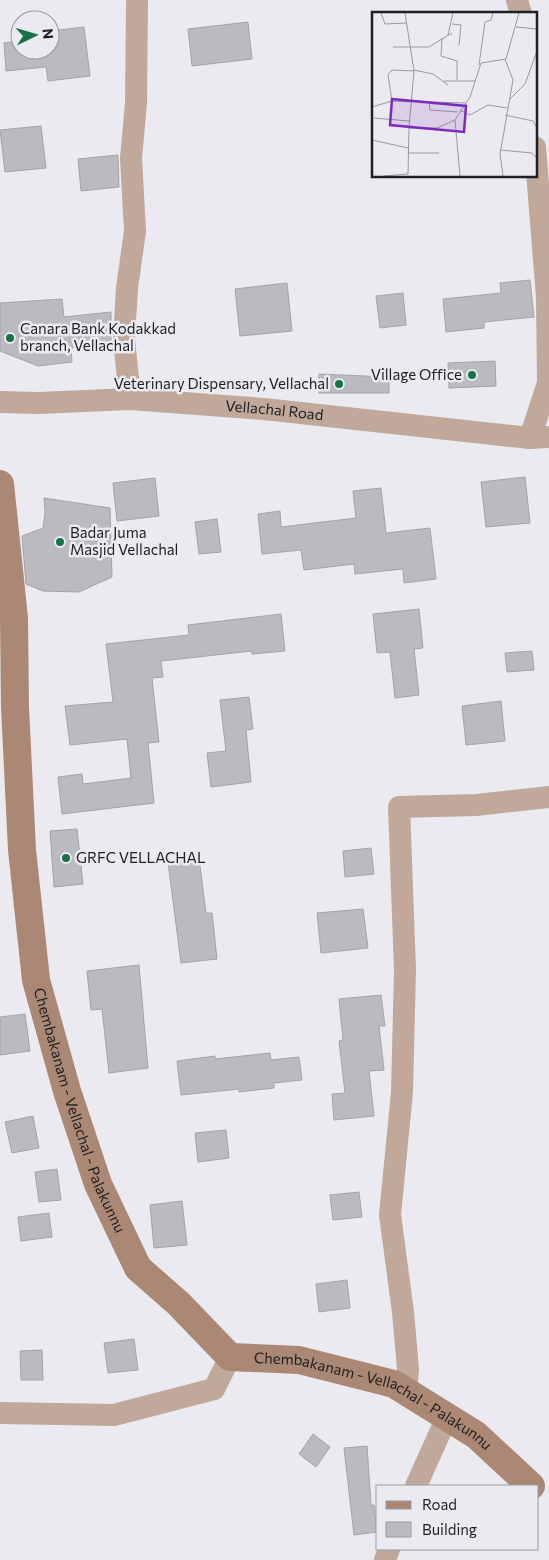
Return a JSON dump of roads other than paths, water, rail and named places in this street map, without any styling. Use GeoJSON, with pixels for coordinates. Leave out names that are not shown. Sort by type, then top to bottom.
{"type":"FeatureCollection","features":[{"type":"Feature","properties":{"kind":"main road","name":"Chembakanam - Vellachal - Palakunnu"},"geometry":{"type":"LineString","coordinates":[[0,484],[14,618],[15,707],[22,850],[36,980],[67,1091],[98,1184],[138,1268],[179,1304],[230,1358],[299,1360],[394,1384],[476,1435],[530,1485]]}},
{"type":"Feature","properties":{"kind":"main road"},"geometry":{"type":"LineString","coordinates":[[539,1493],[549,1502]]}},
{"type":"Feature","properties":{"kind":"street"},"geometry":{"type":"LineString","coordinates":[[130,399],[124,339],[127,288],[135,231],[131,158],[136,103],[137,0]]}},
{"type":"Feature","properties":{"kind":"street"},"geometry":{"type":"LineString","coordinates":[[536,160],[547,297],[548,384],[540,437]]}},
{"type":"Feature","properties":{"kind":"street","name":"Vellachal Road"},"geometry":{"type":"LineString","coordinates":[[0,402],[38,403],[130,399],[264,409],[540,437]]}},
{"type":"Feature","properties":{"kind":"street"},"geometry":{"type":"LineString","coordinates":[[406,1391],[408,1369],[404,1312],[390,1215],[402,1092],[405,979],[399,807],[476,805],[549,797]]}},
{"type":"Feature","properties":{"kind":"street"},"geometry":{"type":"LineString","coordinates":[[0,1413],[114,1414],[214,1390],[230,1358]]}},
{"type":"Feature","properties":{"kind":"street"},"geometry":{"type":"LineString","coordinates":[[416,1485],[447,1418]]}},
{"type":"Feature","properties":{"kind":"place","name":"Canara Bank Kodakkad branch, Vellachal"},"geometry":{"type":"Point","coordinates":[10,338]}},
{"type":"Feature","properties":{"kind":"place","name":"Village Office"},"geometry":{"type":"Point","coordinates":[472,375]}},
{"type":"Feature","properties":{"kind":"place","name":"Veterinary Dispensary, Vellachal"},"geometry":{"type":"Point","coordinates":[339,384]}},
{"type":"Feature","properties":{"kind":"place","name":"Badar Juma Masjid Vellachal"},"geometry":{"type":"Point","coordinates":[60,542]}},
{"type":"Feature","properties":{"kind":"place","name":"GRFC VELLACHAL"},"geometry":{"type":"Point","coordinates":[66,858]}}]}
